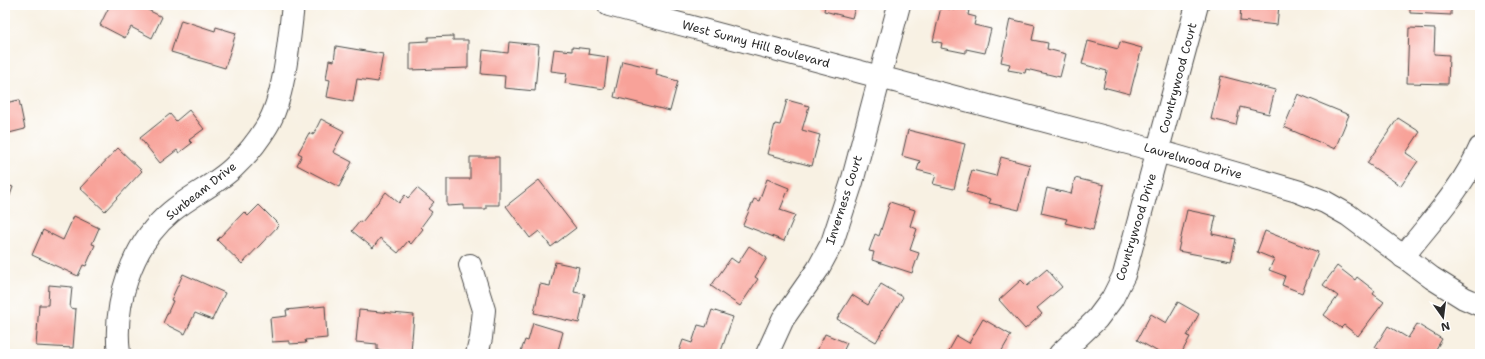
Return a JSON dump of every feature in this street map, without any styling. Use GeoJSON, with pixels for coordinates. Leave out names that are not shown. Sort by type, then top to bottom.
{"type":"FeatureCollection","features":[{"type":"Feature","properties":{"kind":"street","name":"Sunbeam Drive"},"geometry":{"type":"LineString","coordinates":[[119,354],[117,337],[118,310],[136,257],[146,240],[169,213],[232,169],[250,150],[268,125],[285,70],[293,5]]}},
{"type":"Feature","properties":{"kind":"street","name":"West Sunny Hill Boulevard"},"geometry":{"type":"LineString","coordinates":[[609,5],[879,78]]}},
{"type":"Feature","properties":{"kind":"street","name":"Inverness Court"},"geometry":{"type":"LineString","coordinates":[[767,354],[783,319],[818,269],[832,243],[852,182],[899,5]]}},
{"type":"Feature","properties":{"kind":"street","name":"Countrywood Court"},"geometry":{"type":"LineString","coordinates":[[1158,151],[1197,5]]}},
{"type":"Feature","properties":{"kind":"street","name":"Laurelwood Drive"},"geometry":{"type":"LineString","coordinates":[[879,78],[1158,151],[1297,191],[1325,202],[1348,215],[1438,282],[1464,298],[1480,305]]}},
{"type":"Feature","properties":{"kind":"street"},"geometry":{"type":"LineString","coordinates":[[1403,257],[1459,185],[1480,148]]}},
{"type":"Feature","properties":{"kind":"street","name":"Countrywood Drive"},"geometry":{"type":"LineString","coordinates":[[1060,354],[1097,319],[1112,299],[1124,275],[1158,151]]}},
{"type":"Feature","properties":{"kind":"street"},"geometry":{"type":"LineString","coordinates":[[470,265],[484,310],[478,354]]}},
{"type":"Feature","properties":{"kind":"building"},"geometry":{"type":"Polygon","coordinates":[[[110,5],[142,5],[142,7],[162,17],[152,38],[131,27],[125,38],[100,25],[110,5]]]}},
{"type":"Feature","properties":{"kind":"building"},"geometry":{"type":"Polygon","coordinates":[[[825,5],[856,5],[852,18],[824,11],[825,5]]]}},
{"type":"Feature","properties":{"kind":"building"},"geometry":{"type":"Polygon","coordinates":[[[955,5],[970,5],[968,15],[976,17],[974,25],[991,29],[985,53],[966,49],[966,53],[941,48],[942,43],[933,41],[941,7],[954,10],[955,5]]]}},
{"type":"Feature","properties":{"kind":"building"},"geometry":{"type":"Polygon","coordinates":[[[1241,5],[1279,5],[1277,25],[1240,21],[1241,5]]]}},
{"type":"Feature","properties":{"kind":"building"},"geometry":{"type":"Polygon","coordinates":[[[1410,5],[1451,5],[1451,15],[1410,13],[1410,5]]]}},
{"type":"Feature","properties":{"kind":"building"},"geometry":{"type":"Polygon","coordinates":[[[1010,19],[1035,25],[1032,40],[1048,43],[1047,49],[1066,54],[1060,77],[1026,69],[1025,73],[1008,70],[1010,64],[1001,62],[1010,19]]]}},
{"type":"Feature","properties":{"kind":"building"},"geometry":{"type":"Polygon","coordinates":[[[181,20],[215,31],[216,27],[236,33],[225,68],[171,52],[181,20]]]}},
{"type":"Feature","properties":{"kind":"building"},"geometry":{"type":"Polygon","coordinates":[[[1409,28],[1435,29],[1434,54],[1449,55],[1448,84],[1407,83],[1409,28]]]}},
{"type":"Feature","properties":{"kind":"building"},"geometry":{"type":"Polygon","coordinates":[[[453,36],[453,40],[468,40],[468,68],[410,70],[410,42],[428,41],[428,37],[453,36]]]}},
{"type":"Feature","properties":{"kind":"building"},"geometry":{"type":"Polygon","coordinates":[[[1088,41],[1118,49],[1120,42],[1142,48],[1130,94],[1103,87],[1107,71],[1082,64],[1088,41]]]}},
{"type":"Feature","properties":{"kind":"building"},"geometry":{"type":"Polygon","coordinates":[[[509,42],[539,45],[535,91],[504,88],[505,76],[481,74],[483,50],[508,53],[509,42]]]}},
{"type":"Feature","properties":{"kind":"building"},"geometry":{"type":"Polygon","coordinates":[[[336,46],[383,54],[378,82],[357,79],[353,102],[327,97],[330,80],[326,79],[329,60],[334,61],[336,46]]]}},
{"type":"Feature","properties":{"kind":"building"},"geometry":{"type":"Polygon","coordinates":[[[572,47],[589,49],[588,54],[608,57],[604,89],[565,83],[567,73],[551,71],[554,49],[572,51],[572,47]]]}},
{"type":"Feature","properties":{"kind":"building"},"geometry":{"type":"Polygon","coordinates":[[[622,61],[657,69],[656,75],[678,81],[670,111],[614,97],[622,61]]]}},
{"type":"Feature","properties":{"kind":"building"},"geometry":{"type":"Polygon","coordinates":[[[1221,76],[1275,90],[1269,114],[1240,107],[1236,125],[1211,119],[1221,76]]]}},
{"type":"Feature","properties":{"kind":"building"},"geometry":{"type":"Polygon","coordinates":[[[1298,94],[1349,115],[1335,149],[1284,127],[1298,94]]]}},
{"type":"Feature","properties":{"kind":"building"},"geometry":{"type":"Polygon","coordinates":[[[19,100],[25,129],[5,134],[5,103],[19,100]]]}},
{"type":"Feature","properties":{"kind":"building"},"geometry":{"type":"Polygon","coordinates":[[[787,100],[809,106],[802,130],[820,135],[812,166],[767,154],[775,124],[780,125],[787,100]]]}},
{"type":"Feature","properties":{"kind":"building"},"geometry":{"type":"Polygon","coordinates":[[[189,110],[204,129],[189,140],[192,143],[179,153],[177,150],[160,163],[140,138],[170,114],[176,121],[189,110]]]}},
{"type":"Feature","properties":{"kind":"building"},"geometry":{"type":"Polygon","coordinates":[[[1398,118],[1420,132],[1406,153],[1418,161],[1401,186],[1367,163],[1398,118]]]}},
{"type":"Feature","properties":{"kind":"building"},"geometry":{"type":"Polygon","coordinates":[[[321,119],[344,131],[333,152],[352,162],[339,187],[297,165],[302,155],[298,153],[309,133],[313,135],[321,119]]]}},
{"type":"Feature","properties":{"kind":"building"},"geometry":{"type":"Polygon","coordinates":[[[908,130],[965,144],[954,189],[933,184],[936,175],[917,170],[920,161],[902,156],[908,130]]]}},
{"type":"Feature","properties":{"kind":"building"},"geometry":{"type":"Polygon","coordinates":[[[118,148],[142,171],[105,211],[80,188],[118,148]]]}},
{"type":"Feature","properties":{"kind":"building"},"geometry":{"type":"Polygon","coordinates":[[[470,157],[499,157],[499,205],[486,205],[486,209],[464,209],[464,205],[447,206],[447,179],[470,179],[470,157]]]}},
{"type":"Feature","properties":{"kind":"building"},"geometry":{"type":"Polygon","coordinates":[[[1001,157],[1030,165],[1019,210],[989,203],[991,199],[966,192],[972,170],[996,176],[1001,157]]]}},
{"type":"Feature","properties":{"kind":"building"},"geometry":{"type":"Polygon","coordinates":[[[1075,178],[1104,185],[1093,230],[1065,223],[1067,219],[1041,213],[1047,188],[1071,194],[1075,178]]]}},
{"type":"Feature","properties":{"kind":"building"},"geometry":{"type":"Polygon","coordinates":[[[767,179],[789,188],[780,210],[795,215],[784,241],[743,225],[754,199],[759,201],[767,179]]]}},
{"type":"Feature","properties":{"kind":"building"},"geometry":{"type":"Polygon","coordinates":[[[539,180],[576,228],[551,247],[539,231],[530,238],[506,206],[539,180]]]}},
{"type":"Feature","properties":{"kind":"building"},"geometry":{"type":"Polygon","coordinates":[[[5,184],[13,187],[5,209],[5,184]]]}},
{"type":"Feature","properties":{"kind":"building"},"geometry":{"type":"Polygon","coordinates":[[[417,188],[434,202],[428,209],[432,212],[421,227],[423,229],[411,244],[408,241],[398,253],[380,238],[373,248],[352,231],[360,221],[362,222],[386,192],[399,203],[405,195],[408,198],[417,188]]]}},
{"type":"Feature","properties":{"kind":"building"},"geometry":{"type":"Polygon","coordinates":[[[890,202],[915,210],[910,226],[917,229],[910,250],[919,253],[912,273],[872,260],[874,252],[869,251],[875,234],[879,236],[890,202]]]}},
{"type":"Feature","properties":{"kind":"building"},"geometry":{"type":"Polygon","coordinates":[[[259,205],[279,225],[242,264],[217,240],[244,212],[248,216],[259,205]]]}},
{"type":"Feature","properties":{"kind":"building"},"geometry":{"type":"Polygon","coordinates":[[[1187,210],[1216,216],[1212,234],[1236,239],[1231,261],[1178,251],[1187,210]]]}},
{"type":"Feature","properties":{"kind":"building"},"geometry":{"type":"Polygon","coordinates":[[[74,216],[99,228],[92,244],[95,245],[86,266],[83,265],[78,276],[32,255],[43,230],[63,240],[74,216]]]}},
{"type":"Feature","properties":{"kind":"building"},"geometry":{"type":"Polygon","coordinates":[[[1265,231],[1318,252],[1302,293],[1282,285],[1285,276],[1269,270],[1274,259],[1257,252],[1265,231]]]}},
{"type":"Feature","properties":{"kind":"building"},"geometry":{"type":"Polygon","coordinates":[[[749,246],[767,258],[755,277],[758,279],[740,306],[711,286],[731,258],[738,263],[749,246]]]}},
{"type":"Feature","properties":{"kind":"building"},"geometry":{"type":"Polygon","coordinates":[[[555,262],[579,267],[574,292],[585,294],[579,323],[534,313],[540,284],[550,286],[555,262]]]}},
{"type":"Feature","properties":{"kind":"building"},"geometry":{"type":"Polygon","coordinates":[[[1337,266],[1355,280],[1357,277],[1375,291],[1373,294],[1384,302],[1358,336],[1344,325],[1341,328],[1324,315],[1338,296],[1323,285],[1337,266]]]}},
{"type":"Feature","properties":{"kind":"building"},"geometry":{"type":"Polygon","coordinates":[[[1047,269],[1062,287],[1037,308],[1042,314],[1025,329],[999,300],[1021,280],[1027,286],[1047,269]]]}},
{"type":"Feature","properties":{"kind":"building"},"geometry":{"type":"Polygon","coordinates":[[[183,274],[225,293],[212,320],[195,313],[185,334],[163,323],[173,301],[171,300],[183,274]]]}},
{"type":"Feature","properties":{"kind":"building"},"geometry":{"type":"Polygon","coordinates":[[[881,284],[903,297],[876,342],[837,319],[852,295],[868,305],[881,284]]]}},
{"type":"Feature","properties":{"kind":"building"},"geometry":{"type":"Polygon","coordinates":[[[49,285],[72,287],[70,308],[76,309],[73,348],[36,346],[39,305],[48,305],[49,285]]]}},
{"type":"Feature","properties":{"kind":"building"},"geometry":{"type":"Polygon","coordinates":[[[1178,302],[1199,314],[1187,336],[1190,337],[1181,354],[1162,354],[1137,340],[1151,314],[1166,323],[1178,302]]]}},
{"type":"Feature","properties":{"kind":"building"},"geometry":{"type":"Polygon","coordinates":[[[325,306],[327,338],[305,340],[306,343],[289,344],[289,341],[272,342],[270,318],[287,316],[286,310],[325,306]]]}},
{"type":"Feature","properties":{"kind":"building"},"geometry":{"type":"Polygon","coordinates":[[[359,310],[414,315],[411,352],[377,350],[377,344],[356,342],[359,310]]]}},
{"type":"Feature","properties":{"kind":"building"},"geometry":{"type":"Polygon","coordinates":[[[712,310],[733,317],[720,354],[678,354],[683,340],[692,343],[698,325],[706,327],[712,310]]]}},
{"type":"Feature","properties":{"kind":"building"},"geometry":{"type":"Polygon","coordinates":[[[983,319],[1011,335],[1000,354],[947,354],[957,336],[969,343],[983,319]]]}},
{"type":"Feature","properties":{"kind":"building"},"geometry":{"type":"Polygon","coordinates":[[[533,323],[563,332],[557,354],[520,354],[525,340],[528,341],[533,323]]]}},
{"type":"Feature","properties":{"kind":"building"},"geometry":{"type":"Polygon","coordinates":[[[1417,324],[1442,339],[1433,354],[1386,354],[1375,347],[1388,326],[1408,338],[1417,324]]]}},
{"type":"Feature","properties":{"kind":"building"},"geometry":{"type":"Polygon","coordinates":[[[825,334],[847,343],[842,354],[813,354],[814,352],[816,353],[825,334]]]}}]}
